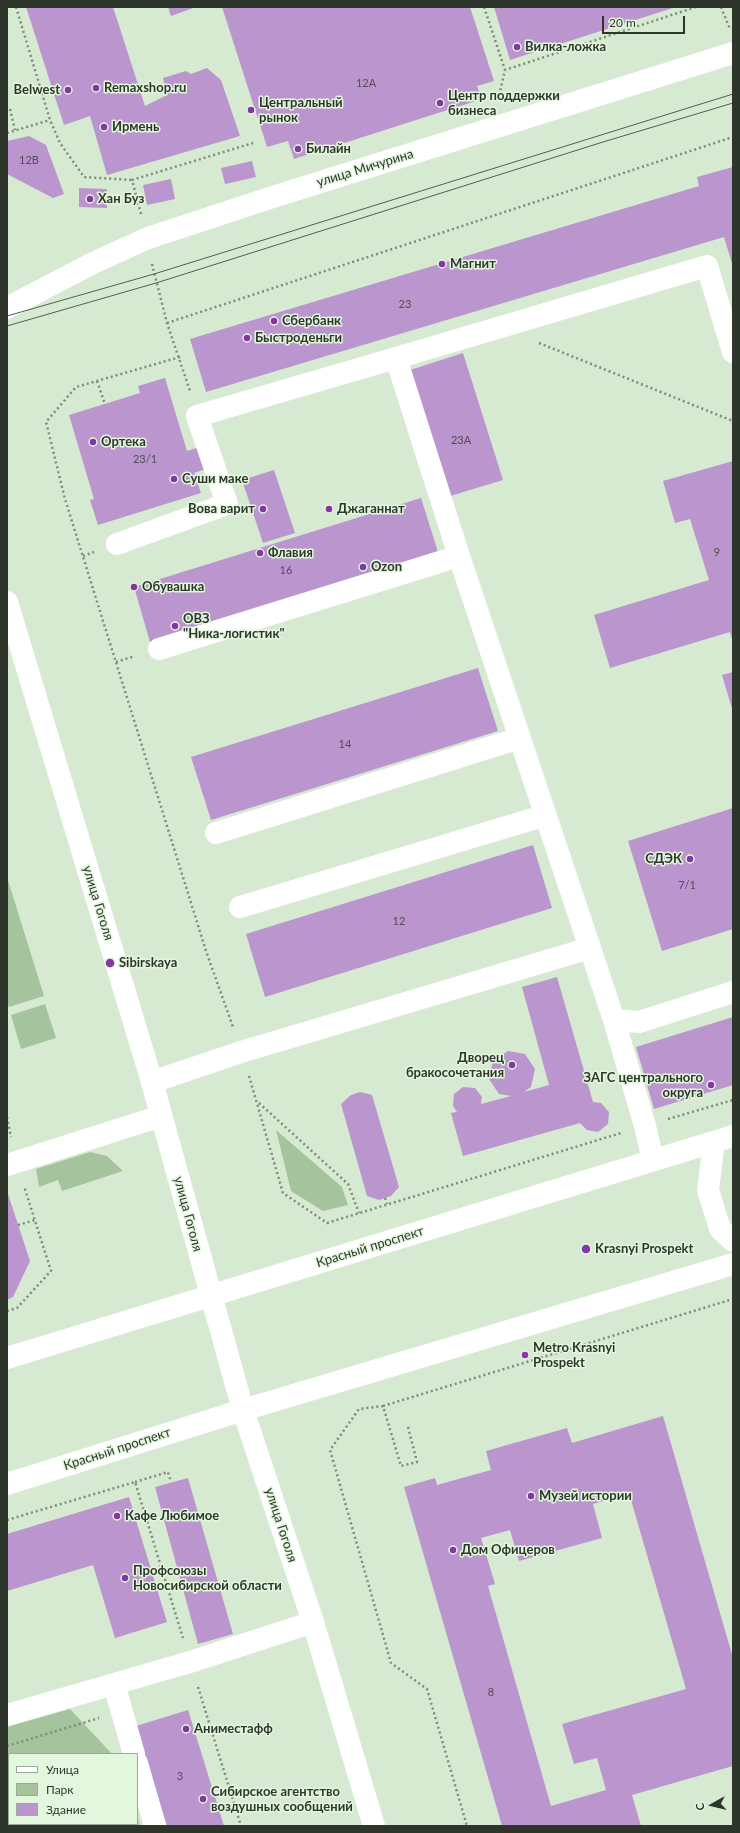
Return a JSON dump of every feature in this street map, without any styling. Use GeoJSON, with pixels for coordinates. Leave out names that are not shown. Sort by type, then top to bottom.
{"type":"FeatureCollection","features":[{"type":"Feature","properties":{"kind":"main road","name":"улица Мичурина"},"geometry":{"type":"LineString","coordinates":[[7,308],[92,263],[148,238],[276,196],[733,53]]}},
{"type":"Feature","properties":{"kind":"main road"},"geometry":{"type":"LineString","coordinates":[[117,544],[227,504],[197,416],[707,266],[733,352]]}},
{"type":"Feature","properties":{"kind":"main road"},"geometry":{"type":"LineString","coordinates":[[396,358],[459,556],[614,1020],[654,1160]]}},
{"type":"Feature","properties":{"kind":"main road"},"geometry":{"type":"LineString","coordinates":[[159,649],[459,556]]}},
{"type":"Feature","properties":{"kind":"main road","name":"улица Гоголя"},"geometry":{"type":"LineString","coordinates":[[7,602],[152,1082],[243,1410],[313,1622],[374,1826]]}},
{"type":"Feature","properties":{"kind":"main road"},"geometry":{"type":"LineString","coordinates":[[216,833],[520,738]]}},
{"type":"Feature","properties":{"kind":"main road"},"geometry":{"type":"LineString","coordinates":[[240,907],[546,815]]}},
{"type":"Feature","properties":{"kind":"main road"},"geometry":{"type":"LineString","coordinates":[[152,1082],[241,1052],[590,948]]}},
{"type":"Feature","properties":{"kind":"main road"},"geometry":{"type":"LineString","coordinates":[[614,1020],[639,1022],[733,992]]}},
{"type":"Feature","properties":{"kind":"main road"},"geometry":{"type":"LineString","coordinates":[[12,1164],[161,1116]]}},
{"type":"Feature","properties":{"kind":"main road"},"geometry":{"type":"LineString","coordinates":[[724,1139],[708,1190],[720,1229],[733,1241]]}},
{"type":"Feature","properties":{"kind":"main road","name":"Красный проспект"},"geometry":{"type":"LineString","coordinates":[[7,1358],[724,1139]]}},
{"type":"Feature","properties":{"kind":"main road","name":"Красный проспект"},"geometry":{"type":"LineString","coordinates":[[7,1484],[243,1410],[733,1264]]}},
{"type":"Feature","properties":{"kind":"main road"},"geometry":{"type":"LineString","coordinates":[[7,1714],[190,1662],[313,1622]]}},
{"type":"Feature","properties":{"kind":"main road"},"geometry":{"type":"LineString","coordinates":[[114,1684],[134,1753]]}},
{"type":"Feature","properties":{"kind":"main road"},"geometry":{"type":"LineString","coordinates":[[138,1766],[155,1826]]}},
{"type":"Feature","properties":{"kind":"path"},"geometry":{"type":"LineString","coordinates":[[16,7],[50,120],[60,143],[84,177],[132,180]]}},
{"type":"Feature","properties":{"kind":"path"},"geometry":{"type":"LineString","coordinates":[[484,7],[505,70],[497,103]]}},
{"type":"Feature","properties":{"kind":"path"},"geometry":{"type":"LineString","coordinates":[[505,70],[696,7]]}},
{"type":"Feature","properties":{"kind":"path"},"geometry":{"type":"LineString","coordinates":[[722,7],[733,35]]}},
{"type":"Feature","properties":{"kind":"path"},"geometry":{"type":"LineString","coordinates":[[10,109],[15,130]]}},
{"type":"Feature","properties":{"kind":"path"},"geometry":{"type":"LineString","coordinates":[[7,133],[50,120]]}},
{"type":"Feature","properties":{"kind":"path"},"geometry":{"type":"LineString","coordinates":[[168,323],[733,137]]}},
{"type":"Feature","properties":{"kind":"path"},"geometry":{"type":"LineString","coordinates":[[538,342],[733,421]]}},
{"type":"Feature","properties":{"kind":"path"},"geometry":{"type":"LineString","coordinates":[[180,357],[76,387],[46,422],[65,499],[206,951],[258,1102],[283,1193],[327,1223],[733,1100]]}},
{"type":"Feature","properties":{"kind":"path"},"geometry":{"type":"LineString","coordinates":[[97,381],[105,404]]}},
{"type":"Feature","properties":{"kind":"path"},"geometry":{"type":"LineString","coordinates":[[258,1102],[348,1184],[359,1213]]}},
{"type":"Feature","properties":{"kind":"path"},"geometry":{"type":"LineString","coordinates":[[7,1117],[12,1164],[35,1220],[51,1271],[17,1308],[7,1311]]}},
{"type":"Feature","properties":{"kind":"path"},"geometry":{"type":"LineString","coordinates":[[385,1198],[387,1204]]}},
{"type":"Feature","properties":{"kind":"path"},"geometry":{"type":"LineString","coordinates":[[18,1225],[35,1220]]}},
{"type":"Feature","properties":{"kind":"path"},"geometry":{"type":"LineString","coordinates":[[467,1826],[427,1689],[391,1663],[330,1450],[359,1409],[383,1406],[733,1299]]}},
{"type":"Feature","properties":{"kind":"path"},"geometry":{"type":"LineString","coordinates":[[383,1406],[401,1466],[417,1462],[408,1427]]}},
{"type":"Feature","properties":{"kind":"path"},"geometry":{"type":"LineString","coordinates":[[7,1520],[168,1472],[171,1482]]}},
{"type":"Feature","properties":{"kind":"path"},"geometry":{"type":"LineString","coordinates":[[135,1482],[241,1826]]}},
{"type":"Feature","properties":{"kind":"path"},"geometry":{"type":"LineString","coordinates":[[7,1746],[122,1711]]}},
{"type":"Feature","properties":{"kind":"green space"},"geometry":{"type":"Polygon","coordinates":[[[7,877],[44,996],[9,1007],[7,1001],[7,877]]]}},
{"type":"Feature","properties":{"kind":"green space"},"geometry":{"type":"Polygon","coordinates":[[[45,1004],[56,1038],[21,1049],[11,1015],[45,1004]]]}},
{"type":"Feature","properties":{"kind":"green space"},"geometry":{"type":"Polygon","coordinates":[[[276,1130],[342,1187],[348,1205],[323,1211],[291,1191],[276,1130]]]}},
{"type":"Feature","properties":{"kind":"green space"},"geometry":{"type":"Polygon","coordinates":[[[90,1152],[107,1156],[123,1171],[62,1191],[58,1180],[39,1187],[36,1169],[90,1152]]]}},
{"type":"Feature","properties":{"kind":"green space"},"geometry":{"type":"Polygon","coordinates":[[[70,1709],[111,1753],[8,1753],[8,1780],[7,1727],[70,1709]]]}},
{"type":"Feature","properties":{"kind":"green space"},"geometry":{"type":"Polygon","coordinates":[[[138,1819],[140,1826],[36,1826],[138,1825],[138,1819]]]}},
{"type":"Feature","properties":{"kind":"building","name":"Remaxshop.ru"},"geometry":{"type":"Polygon","coordinates":[[[26,7],[113,7],[145,106],[167,95],[163,78],[186,71],[191,74],[207,68],[221,80],[240,136],[107,175],[90,116],[64,125],[26,7]]]}},
{"type":"Feature","properties":{"kind":"building"},"geometry":{"type":"Polygon","coordinates":[[[168,7],[196,7],[171,16],[168,7]]]}},
{"type":"Feature","properties":{"kind":"building"},"geometry":{"type":"Polygon","coordinates":[[[222,7],[470,7],[494,81],[477,86],[482,99],[294,159],[288,141],[267,147],[222,7]]]}},
{"type":"Feature","properties":{"kind":"building"},"geometry":{"type":"Polygon","coordinates":[[[494,7],[676,7],[510,60],[494,7]]]}},
{"type":"Feature","properties":{"kind":"building"},"geometry":{"type":"Polygon","coordinates":[[[29,136],[46,145],[64,194],[53,198],[7,174],[7,141],[29,136]]]}},
{"type":"Feature","properties":{"kind":"building"},"geometry":{"type":"Polygon","coordinates":[[[252,161],[256,177],[225,184],[221,168],[252,161]]]}},
{"type":"Feature","properties":{"kind":"building"},"geometry":{"type":"Polygon","coordinates":[[[733,167],[733,267],[724,237],[206,392],[190,339],[699,186],[697,177],[733,167]]]}},
{"type":"Feature","properties":{"kind":"building"},"geometry":{"type":"Polygon","coordinates":[[[171,179],[175,199],[147,205],[143,185],[171,179]]]}},
{"type":"Feature","properties":{"kind":"building"},"geometry":{"type":"Polygon","coordinates":[[[79,188],[107,189],[107,208],[79,207],[79,188]]]}},
{"type":"Feature","properties":{"kind":"building"},"geometry":{"type":"Polygon","coordinates":[[[463,353],[503,480],[450,496],[410,370],[463,353]]]}},
{"type":"Feature","properties":{"kind":"building"},"geometry":{"type":"Polygon","coordinates":[[[165,378],[187,451],[203,446],[209,468],[194,473],[201,493],[98,525],[90,500],[94,499],[69,415],[140,393],[138,386],[165,378]]]}},
{"type":"Feature","properties":{"kind":"building"},"geometry":{"type":"Polygon","coordinates":[[[733,461],[733,642],[730,632],[610,668],[594,615],[709,580],[690,519],[675,523],[663,481],[733,461]]]}},
{"type":"Feature","properties":{"kind":"building"},"geometry":{"type":"Polygon","coordinates":[[[274,470],[295,533],[263,543],[242,480],[274,470]]]}},
{"type":"Feature","properties":{"kind":"building"},"geometry":{"type":"Polygon","coordinates":[[[421,498],[438,552],[150,642],[134,587],[421,498]]]}},
{"type":"Feature","properties":{"kind":"building"},"geometry":{"type":"Polygon","coordinates":[[[478,668],[498,731],[211,820],[191,757],[478,668]]]}},
{"type":"Feature","properties":{"kind":"building"},"geometry":{"type":"Polygon","coordinates":[[[733,672],[733,712],[722,675],[733,672]]]}},
{"type":"Feature","properties":{"kind":"building"},"geometry":{"type":"Polygon","coordinates":[[[733,808],[733,929],[662,951],[628,841],[733,808]]]}},
{"type":"Feature","properties":{"kind":"building"},"geometry":{"type":"Polygon","coordinates":[[[533,845],[552,908],[265,997],[246,934],[533,845]]]}},
{"type":"Feature","properties":{"kind":"building","name":"Дворец бракосочетания"},"geometry":{"type":"Polygon","coordinates":[[[557,977],[593,1102],[601,1103],[609,1112],[608,1124],[598,1132],[587,1130],[580,1123],[463,1156],[451,1113],[457,1112],[453,1106],[454,1094],[463,1087],[475,1088],[482,1097],[481,1104],[511,1096],[499,1094],[489,1079],[493,1061],[508,1051],[525,1054],[535,1069],[531,1087],[524,1092],[549,1085],[522,987],[557,977]]]}},
{"type":"Feature","properties":{"kind":"building"},"geometry":{"type":"Polygon","coordinates":[[[733,1017],[733,1085],[654,1109],[636,1047],[733,1017]]]}},
{"type":"Feature","properties":{"kind":"building"},"geometry":{"type":"Polygon","coordinates":[[[360,1092],[372,1095],[399,1187],[391,1196],[379,1200],[367,1196],[341,1104],[351,1095],[360,1092]]]}},
{"type":"Feature","properties":{"kind":"building"},"geometry":{"type":"Polygon","coordinates":[[[7,1191],[30,1261],[13,1297],[7,1300],[7,1191]]]}},
{"type":"Feature","properties":{"kind":"building"},"geometry":{"type":"Polygon","coordinates":[[[663,1416],[733,1658],[733,1766],[632,1795],[641,1826],[502,1826],[404,1487],[435,1478],[437,1485],[491,1470],[486,1451],[567,1428],[572,1443],[663,1416]],[[629,1493],[593,1504],[602,1538],[519,1561],[510,1530],[481,1538],[495,1584],[488,1586],[551,1806],[606,1790],[597,1758],[574,1764],[562,1724],[686,1689],[629,1493]]]}},
{"type":"Feature","properties":{"kind":"building"},"geometry":{"type":"Polygon","coordinates":[[[188,1478],[233,1634],[198,1644],[155,1487],[188,1478]]]}},
{"type":"Feature","properties":{"kind":"building","name":"Профсоюзы Новосибирской области"},"geometry":{"type":"Polygon","coordinates":[[[129,1497],[167,1622],[115,1638],[93,1565],[7,1591],[7,1534],[129,1497]]]}},
{"type":"Feature","properties":{"kind":"building"},"geometry":{"type":"Polygon","coordinates":[[[188,1710],[224,1826],[167,1826],[136,1726],[188,1710]]]}},
{"type":"Feature","properties":{"kind":"tram line"},"geometry":{"type":"LineString","coordinates":[[7,316],[154,274],[733,94]]}},
{"type":"Feature","properties":{"kind":"tram line"},"geometry":{"type":"LineString","coordinates":[[7,326],[156,283],[603,142],[733,103]]}},
{"type":"Feature","properties":{"kind":"place","name":"Вилка-ложка"},"geometry":{"type":"Point","coordinates":[517,47]}},
{"type":"Feature","properties":{"kind":"place","name":"Remaxshop.ru"},"geometry":{"type":"Point","coordinates":[96,88]}},
{"type":"Feature","properties":{"kind":"place","name":"Belwest"},"geometry":{"type":"Point","coordinates":[68,90]}},
{"type":"Feature","properties":{"kind":"place","name":"Центр поддержки бизнеса"},"geometry":{"type":"Point","coordinates":[440,103]}},
{"type":"Feature","properties":{"kind":"place","name":"Центральный рынок"},"geometry":{"type":"Point","coordinates":[251,110]}},
{"type":"Feature","properties":{"kind":"place","name":"Ирмень"},"geometry":{"type":"Point","coordinates":[104,127]}},
{"type":"Feature","properties":{"kind":"place","name":"Билайн"},"geometry":{"type":"Point","coordinates":[298,149]}},
{"type":"Feature","properties":{"kind":"place","name":"Хан Буз"},"geometry":{"type":"Point","coordinates":[90,199]}},
{"type":"Feature","properties":{"kind":"place","name":"Магнит"},"geometry":{"type":"Point","coordinates":[442,264]}},
{"type":"Feature","properties":{"kind":"place","name":"Сбербанк"},"geometry":{"type":"Point","coordinates":[274,321]}},
{"type":"Feature","properties":{"kind":"place","name":"Быстроденьги"},"geometry":{"type":"Point","coordinates":[247,338]}},
{"type":"Feature","properties":{"kind":"place","name":"Ортека"},"geometry":{"type":"Point","coordinates":[93,442]}},
{"type":"Feature","properties":{"kind":"place","name":"Суши маке"},"geometry":{"type":"Point","coordinates":[174,479]}},
{"type":"Feature","properties":{"kind":"place","name":"Вова варит"},"geometry":{"type":"Point","coordinates":[263,509]}},
{"type":"Feature","properties":{"kind":"place","name":"Джаганнат"},"geometry":{"type":"Point","coordinates":[329,509]}},
{"type":"Feature","properties":{"kind":"place","name":"Флавия"},"geometry":{"type":"Point","coordinates":[260,553]}},
{"type":"Feature","properties":{"kind":"place","name":"Ozon"},"geometry":{"type":"Point","coordinates":[363,567]}},
{"type":"Feature","properties":{"kind":"place","name":"Обувашка"},"geometry":{"type":"Point","coordinates":[134,587]}},
{"type":"Feature","properties":{"kind":"place","name":"ОВЗ \"Ника-логистик\""},"geometry":{"type":"Point","coordinates":[175,626]}},
{"type":"Feature","properties":{"kind":"place","name":"СДЭК"},"geometry":{"type":"Point","coordinates":[690,859]}},
{"type":"Feature","properties":{"kind":"place","name":"Sibirskaya"},"geometry":{"type":"Point","coordinates":[110,963]}},
{"type":"Feature","properties":{"kind":"place","name":"Дворец бракосочетания"},"geometry":{"type":"Point","coordinates":[512,1065]}},
{"type":"Feature","properties":{"kind":"place","name":"ЗАГС центрального округа"},"geometry":{"type":"Point","coordinates":[711,1085]}},
{"type":"Feature","properties":{"kind":"place","name":"Krasnyi Prospekt"},"geometry":{"type":"Point","coordinates":[586,1249]}},
{"type":"Feature","properties":{"kind":"place","name":"Metro Krasnyi Prospekt"},"geometry":{"type":"Point","coordinates":[525,1355]}},
{"type":"Feature","properties":{"kind":"place","name":"Музей истории"},"geometry":{"type":"Point","coordinates":[531,1496]}},
{"type":"Feature","properties":{"kind":"place","name":"Кафе Любимое"},"geometry":{"type":"Point","coordinates":[117,1516]}},
{"type":"Feature","properties":{"kind":"place","name":"Дом Офицеров"},"geometry":{"type":"Point","coordinates":[453,1550]}},
{"type":"Feature","properties":{"kind":"place","name":"Профсоюзы Новосибирской области"},"geometry":{"type":"Point","coordinates":[125,1578]}},
{"type":"Feature","properties":{"kind":"place","name":"Аниместафф"},"geometry":{"type":"Point","coordinates":[186,1729]}},
{"type":"Feature","properties":{"kind":"place","name":"Сибирское агентство воздушных сообщений"},"geometry":{"type":"Point","coordinates":[203,1799]}}]}
